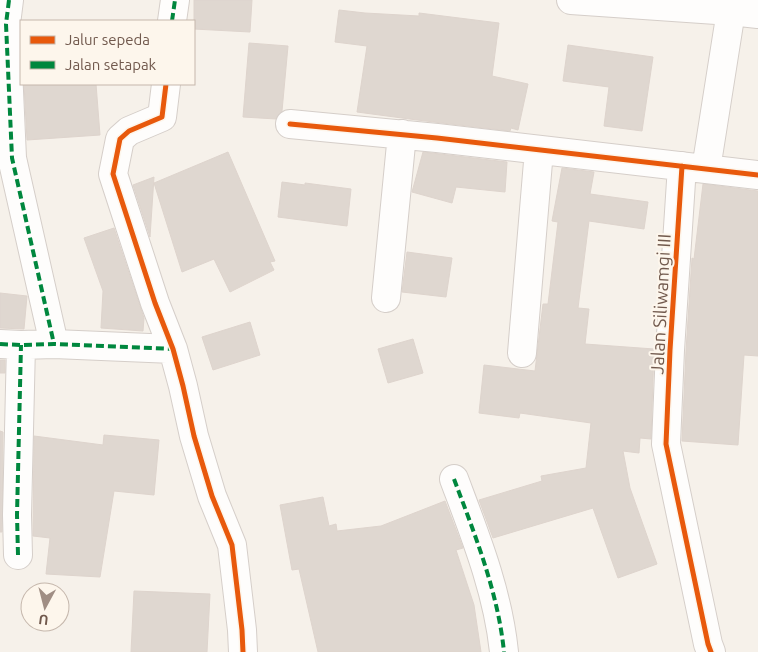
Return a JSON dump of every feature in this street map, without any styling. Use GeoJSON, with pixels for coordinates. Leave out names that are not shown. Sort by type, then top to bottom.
{"type":"FeatureCollection","features":[{"type":"Feature","properties":{"kind":"street"},"geometry":{"type":"LineString","coordinates":[[9,0],[6,24],[12,158],[54,344]]}},
{"type":"Feature","properties":{"kind":"street"},"geometry":{"type":"LineString","coordinates":[[172,20],[175,0]]}},
{"type":"Feature","properties":{"kind":"street"},"geometry":{"type":"LineString","coordinates":[[571,0],[731,6],[758,14]]}},
{"type":"Feature","properties":{"kind":"street","name":"Jalan Siliwamgi III"},"geometry":{"type":"LineString","coordinates":[[711,652],[666,444],[670,350],[694,167],[731,6]]}},
{"type":"Feature","properties":{"kind":"street"},"geometry":{"type":"LineString","coordinates":[[166,85],[162,117],[129,131],[120,139],[113,174],[155,303],[173,349],[184,386],[194,436],[212,496],[232,545],[243,652]]}},
{"type":"Feature","properties":{"kind":"street"},"geometry":{"type":"LineString","coordinates":[[290,124],[402,134],[758,175]]}},
{"type":"Feature","properties":{"kind":"street"},"geometry":{"type":"LineString","coordinates":[[386,298],[402,134]]}},
{"type":"Feature","properties":{"kind":"street"},"geometry":{"type":"LineString","coordinates":[[522,352],[539,150]]}},
{"type":"Feature","properties":{"kind":"street"},"geometry":{"type":"LineString","coordinates":[[18,555],[18,506],[10,344],[173,349]]}},
{"type":"Feature","properties":{"kind":"street"},"geometry":{"type":"LineString","coordinates":[[454,479],[483,558],[502,628],[504,652]]}},
{"type":"Feature","properties":{"kind":"building"},"geometry":{"type":"Polygon","coordinates":[[[194,0],[252,0],[250,32],[195,29],[194,0]]]}},
{"type":"Feature","properties":{"kind":"building"},"geometry":{"type":"Polygon","coordinates":[[[339,10],[419,16],[419,13],[499,23],[492,76],[528,84],[518,130],[511,128],[510,131],[357,112],[367,46],[335,42],[339,10]]]}},
{"type":"Feature","properties":{"kind":"building"},"geometry":{"type":"Polygon","coordinates":[[[249,43],[288,46],[282,111],[276,119],[243,117],[249,43]]]}},
{"type":"Feature","properties":{"kind":"building"},"geometry":{"type":"Polygon","coordinates":[[[568,45],[653,57],[642,131],[604,126],[609,87],[563,81],[568,45]]]}},
{"type":"Feature","properties":{"kind":"building"},"geometry":{"type":"Polygon","coordinates":[[[24,85],[96,85],[100,135],[27,140],[24,85]]]}},
{"type":"Feature","properties":{"kind":"building"},"geometry":{"type":"Polygon","coordinates":[[[228,152],[275,261],[270,262],[274,270],[230,292],[214,259],[182,272],[154,183],[228,152]]]}},
{"type":"Feature","properties":{"kind":"building"},"geometry":{"type":"Polygon","coordinates":[[[423,152],[507,162],[505,192],[456,187],[452,203],[412,192],[423,152]]]}},
{"type":"Feature","properties":{"kind":"building"},"geometry":{"type":"Polygon","coordinates":[[[562,168],[594,172],[590,194],[648,202],[644,229],[589,221],[578,308],[589,309],[585,344],[654,349],[651,439],[640,438],[639,453],[623,451],[630,488],[657,564],[618,578],[593,508],[493,538],[479,500],[542,481],[541,476],[586,468],[591,423],[520,413],[519,418],[479,413],[484,365],[535,371],[543,304],[548,304],[558,222],[552,221],[562,168]]]}},
{"type":"Feature","properties":{"kind":"building"},"geometry":{"type":"Polygon","coordinates":[[[154,177],[150,237],[133,185],[154,177]]]}},
{"type":"Feature","properties":{"kind":"building"},"geometry":{"type":"Polygon","coordinates":[[[282,182],[351,189],[347,226],[278,217],[282,182]]]}},
{"type":"Feature","properties":{"kind":"building"},"geometry":{"type":"Polygon","coordinates":[[[703,184],[758,191],[758,356],[744,355],[738,445],[682,441],[692,258],[694,259],[703,184]]]}},
{"type":"Feature","properties":{"kind":"building"},"geometry":{"type":"Polygon","coordinates":[[[114,228],[144,318],[143,331],[101,328],[103,291],[84,238],[114,228]]]}},
{"type":"Feature","properties":{"kind":"building"},"geometry":{"type":"Polygon","coordinates":[[[407,252],[452,258],[446,297],[402,292],[407,252]]]}},
{"type":"Feature","properties":{"kind":"building"},"geometry":{"type":"Polygon","coordinates":[[[0,293],[27,296],[24,329],[0,328],[0,293]]]}},
{"type":"Feature","properties":{"kind":"building"},"geometry":{"type":"Polygon","coordinates":[[[250,322],[260,355],[213,370],[202,337],[250,322]]]}},
{"type":"Feature","properties":{"kind":"building"},"geometry":{"type":"Polygon","coordinates":[[[413,339],[423,373],[388,383],[378,349],[413,339]]]}},
{"type":"Feature","properties":{"kind":"building"},"geometry":{"type":"Polygon","coordinates":[[[0,360],[5,360],[5,373],[0,373],[0,360]]]}},
{"type":"Feature","properties":{"kind":"building"},"geometry":{"type":"Polygon","coordinates":[[[0,431],[3,432],[2,532],[0,532],[0,431]]]}},
{"type":"Feature","properties":{"kind":"building"},"geometry":{"type":"Polygon","coordinates":[[[104,435],[159,440],[154,495],[114,491],[100,577],[46,574],[50,538],[33,536],[34,436],[103,445],[104,435]]]}},
{"type":"Feature","properties":{"kind":"building"},"geometry":{"type":"Polygon","coordinates":[[[323,497],[329,526],[336,524],[337,531],[381,526],[445,501],[463,548],[456,550],[474,605],[481,652],[318,652],[299,569],[292,570],[280,505],[323,497]]]}},
{"type":"Feature","properties":{"kind":"building"},"geometry":{"type":"Polygon","coordinates":[[[134,591],[210,594],[207,652],[131,652],[134,591]]]}},
{"type":"Feature","properties":{"kind":"marked path"},"geometry":{"type":"LineString","coordinates":[[9,0],[6,24],[12,158],[54,344]]}},
{"type":"Feature","properties":{"kind":"marked path"},"geometry":{"type":"LineString","coordinates":[[172,20],[175,0]]}},
{"type":"Feature","properties":{"kind":"marked path"},"geometry":{"type":"LineString","coordinates":[[0,344],[54,344],[173,349]]}},
{"type":"Feature","properties":{"kind":"marked path"},"geometry":{"type":"LineString","coordinates":[[18,555],[17,515],[21,345]]}},
{"type":"Feature","properties":{"kind":"marked path"},"geometry":{"type":"LineString","coordinates":[[454,479],[491,586],[497,608],[504,652]]}},
{"type":"Feature","properties":{"kind":"cycle path"},"geometry":{"type":"LineString","coordinates":[[166,85],[162,117],[129,131],[120,139],[113,174],[155,303],[173,349],[194,436],[212,496],[232,545],[243,652]]}},
{"type":"Feature","properties":{"kind":"cycle path"},"geometry":{"type":"LineString","coordinates":[[290,124],[437,138],[758,175]]}},
{"type":"Feature","properties":{"kind":"cycle path"},"geometry":{"type":"LineString","coordinates":[[682,166],[666,444],[711,652]]}}]}
